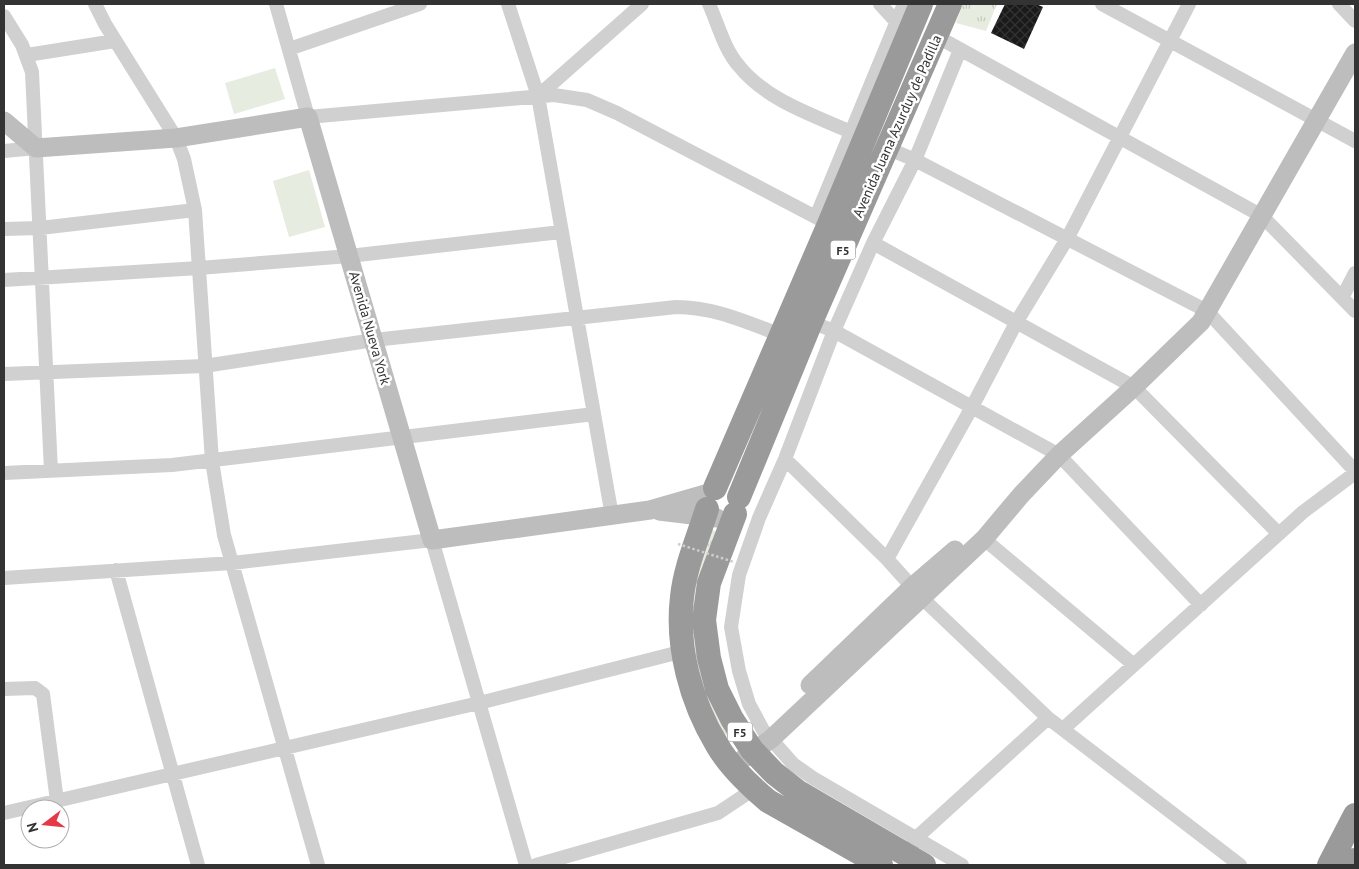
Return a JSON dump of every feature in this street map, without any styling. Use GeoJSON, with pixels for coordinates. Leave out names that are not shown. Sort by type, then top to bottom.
{"type":"FeatureCollection","features":[{"type":"Feature","properties":{"kind":"highway","name":"Avenida Juana Azurduy de Padilla"},"geometry":{"type":"LineString","coordinates":[[915,853],[797,791],[774,773],[762,740],[732,719],[718,688],[705,636],[706,603],[718,505],[823,220],[903,29],[921,4]]}},
{"type":"Feature","properties":{"kind":"highway"},"geometry":{"type":"LineString","coordinates":[[921,4],[944,18]]}},
{"type":"Feature","properties":{"kind":"highway","name":"Avenida Juana Azurduy de Padilla"},"geometry":{"type":"LineString","coordinates":[[881,865],[768,801],[734,767],[717,746],[703,719],[691,684],[680,621],[682,596],[689,563],[811,322],[944,18]]}},
{"type":"Feature","properties":{"kind":"highway"},"geometry":{"type":"LineString","coordinates":[[1329,865],[1355,815]]}},
{"type":"Feature","properties":{"kind":"highway"},"geometry":{"type":"LineString","coordinates":[[1352,865],[1355,860]]}},
{"type":"Feature","properties":{"kind":"street"},"geometry":{"type":"LineString","coordinates":[[96,4],[115,41],[176,138],[184,159],[194,210],[212,460],[224,535],[318,865]]}},
{"type":"Feature","properties":{"kind":"street"},"geometry":{"type":"LineString","coordinates":[[276,4],[308,117]]}},
{"type":"Feature","properties":{"kind":"street"},"geometry":{"type":"LineString","coordinates":[[288,49],[420,4]]}},
{"type":"Feature","properties":{"kind":"street"},"geometry":{"type":"LineString","coordinates":[[508,4],[538,96],[612,516]]}},
{"type":"Feature","properties":{"kind":"street"},"geometry":{"type":"LineString","coordinates":[[538,96],[642,4]]}},
{"type":"Feature","properties":{"kind":"street"},"geometry":{"type":"LineString","coordinates":[[710,4],[729,51],[739,67],[772,96],[851,132]]}},
{"type":"Feature","properties":{"kind":"street"},"geometry":{"type":"LineString","coordinates":[[880,4],[903,29]]}},
{"type":"Feature","properties":{"kind":"street"},"geometry":{"type":"LineString","coordinates":[[4,151],[176,138],[308,117],[554,95],[587,100],[617,112],[823,220],[851,132],[903,29],[904,4]]}},
{"type":"Feature","properties":{"kind":"street"},"geometry":{"type":"LineString","coordinates":[[1102,4],[1355,141]]}},
{"type":"Feature","properties":{"kind":"street"},"geometry":{"type":"LineString","coordinates":[[887,559],[972,407],[1017,321],[1067,239],[1189,4]]}},
{"type":"Feature","properties":{"kind":"street"},"geometry":{"type":"LineString","coordinates":[[1339,4],[1355,21]]}},
{"type":"Feature","properties":{"kind":"street"},"geometry":{"type":"LineString","coordinates":[[4,16],[27,55],[32,72],[51,471]]}},
{"type":"Feature","properties":{"kind":"street"},"geometry":{"type":"LineString","coordinates":[[944,18],[960,50],[1262,216],[1355,311]]}},
{"type":"Feature","properties":{"kind":"street"},"geometry":{"type":"LineString","coordinates":[[27,55],[115,41]]}},
{"type":"Feature","properties":{"kind":"street"},"geometry":{"type":"LineString","coordinates":[[762,740],[739,671],[731,627],[739,575],[759,518],[785,459],[834,331],[873,243],[915,160],[960,50]]}},
{"type":"Feature","properties":{"kind":"street"},"geometry":{"type":"LineString","coordinates":[[734,767],[1021,495],[1059,455],[1134,387],[1201,322],[1355,53]]}},
{"type":"Feature","properties":{"kind":"street","name":"Avenida Nueva York"},"geometry":{"type":"LineString","coordinates":[[308,117],[432,540]]}},
{"type":"Feature","properties":{"kind":"street"},"geometry":{"type":"LineString","coordinates":[[4,121],[36,148]]}},
{"type":"Feature","properties":{"kind":"street"},"geometry":{"type":"LineString","coordinates":[[887,148],[915,160],[1207,311],[1355,472],[1303,512],[1063,729]]}},
{"type":"Feature","properties":{"kind":"street"},"geometry":{"type":"LineString","coordinates":[[4,229],[40,228],[194,210]]}},
{"type":"Feature","properties":{"kind":"street"},"geometry":{"type":"LineString","coordinates":[[4,280],[199,268],[349,256],[561,232]]}},
{"type":"Feature","properties":{"kind":"street"},"geometry":{"type":"LineString","coordinates":[[873,243],[1134,387],[1279,534]]}},
{"type":"Feature","properties":{"kind":"street"},"geometry":{"type":"LineString","coordinates":[[1342,298],[1355,273]]}},
{"type":"Feature","properties":{"kind":"street"},"geometry":{"type":"LineString","coordinates":[[4,374],[204,366],[374,340],[692,307],[728,315],[781,335]]}},
{"type":"Feature","properties":{"kind":"street"},"geometry":{"type":"LineString","coordinates":[[811,322],[834,331],[1059,455],[1201,605]]}},
{"type":"Feature","properties":{"kind":"street"},"geometry":{"type":"LineString","coordinates":[[4,473],[172,465],[594,414]]}},
{"type":"Feature","properties":{"kind":"street"},"geometry":{"type":"LineString","coordinates":[[785,459],[887,559],[917,592],[1048,718],[1240,865]]}},
{"type":"Feature","properties":{"kind":"street"},"geometry":{"type":"LineString","coordinates":[[917,592],[984,539],[1021,495]]}},
{"type":"Feature","properties":{"kind":"street"},"geometry":{"type":"LineString","coordinates":[[4,578],[232,562],[432,540],[650,510],[718,505]]}},
{"type":"Feature","properties":{"kind":"street"},"geometry":{"type":"LineString","coordinates":[[984,539],[1134,665]]}},
{"type":"Feature","properties":{"kind":"street"},"geometry":{"type":"LineString","coordinates":[[432,540],[526,865]]}},
{"type":"Feature","properties":{"kind":"street"},"geometry":{"type":"LineString","coordinates":[[116,570],[198,865]]}},
{"type":"Feature","properties":{"kind":"street"},"geometry":{"type":"LineString","coordinates":[[66,799],[480,703],[684,652]]}},
{"type":"Feature","properties":{"kind":"street"},"geometry":{"type":"LineString","coordinates":[[4,689],[35,688],[43,694],[57,799]]}},
{"type":"Feature","properties":{"kind":"street"},"geometry":{"type":"LineString","coordinates":[[915,853],[1048,718]]}},
{"type":"Feature","properties":{"kind":"street"},"geometry":{"type":"LineString","coordinates":[[536,865],[718,813],[754,789]]}},
{"type":"Feature","properties":{"kind":"street"},"geometry":{"type":"LineString","coordinates":[[4,813],[20,809]]}},
{"type":"Feature","properties":{"kind":"street"},"geometry":{"type":"LineString","coordinates":[[915,853],[962,865]]}},
{"type":"Feature","properties":{"kind":"path"},"geometry":{"type":"LineString","coordinates":[[678,544],[734,562]]}},
{"type":"Feature","properties":{"kind":"green space"},"geometry":{"type":"Polygon","coordinates":[[[963,4],[997,4],[986,31],[956,23],[963,4]]]}},
{"type":"Feature","properties":{"kind":"green space"},"geometry":{"type":"Polygon","coordinates":[[[275,68],[285,99],[234,114],[225,83],[275,68]]]}},
{"type":"Feature","properties":{"kind":"green space"},"geometry":{"type":"Polygon","coordinates":[[[309,170],[325,227],[289,237],[273,181],[309,170]]]}},
{"type":"Feature","properties":{"kind":"green space"},"geometry":{"type":"Polygon","coordinates":[[[710,529],[717,532],[703,572],[732,740],[728,744],[701,687],[691,626],[695,583],[710,529]]]}},
{"type":"Feature","properties":{"kind":"building"},"geometry":{"type":"Polygon","coordinates":[[[1005,4],[1036,4],[1043,7],[1024,49],[991,33],[1005,4]]]}}]}
